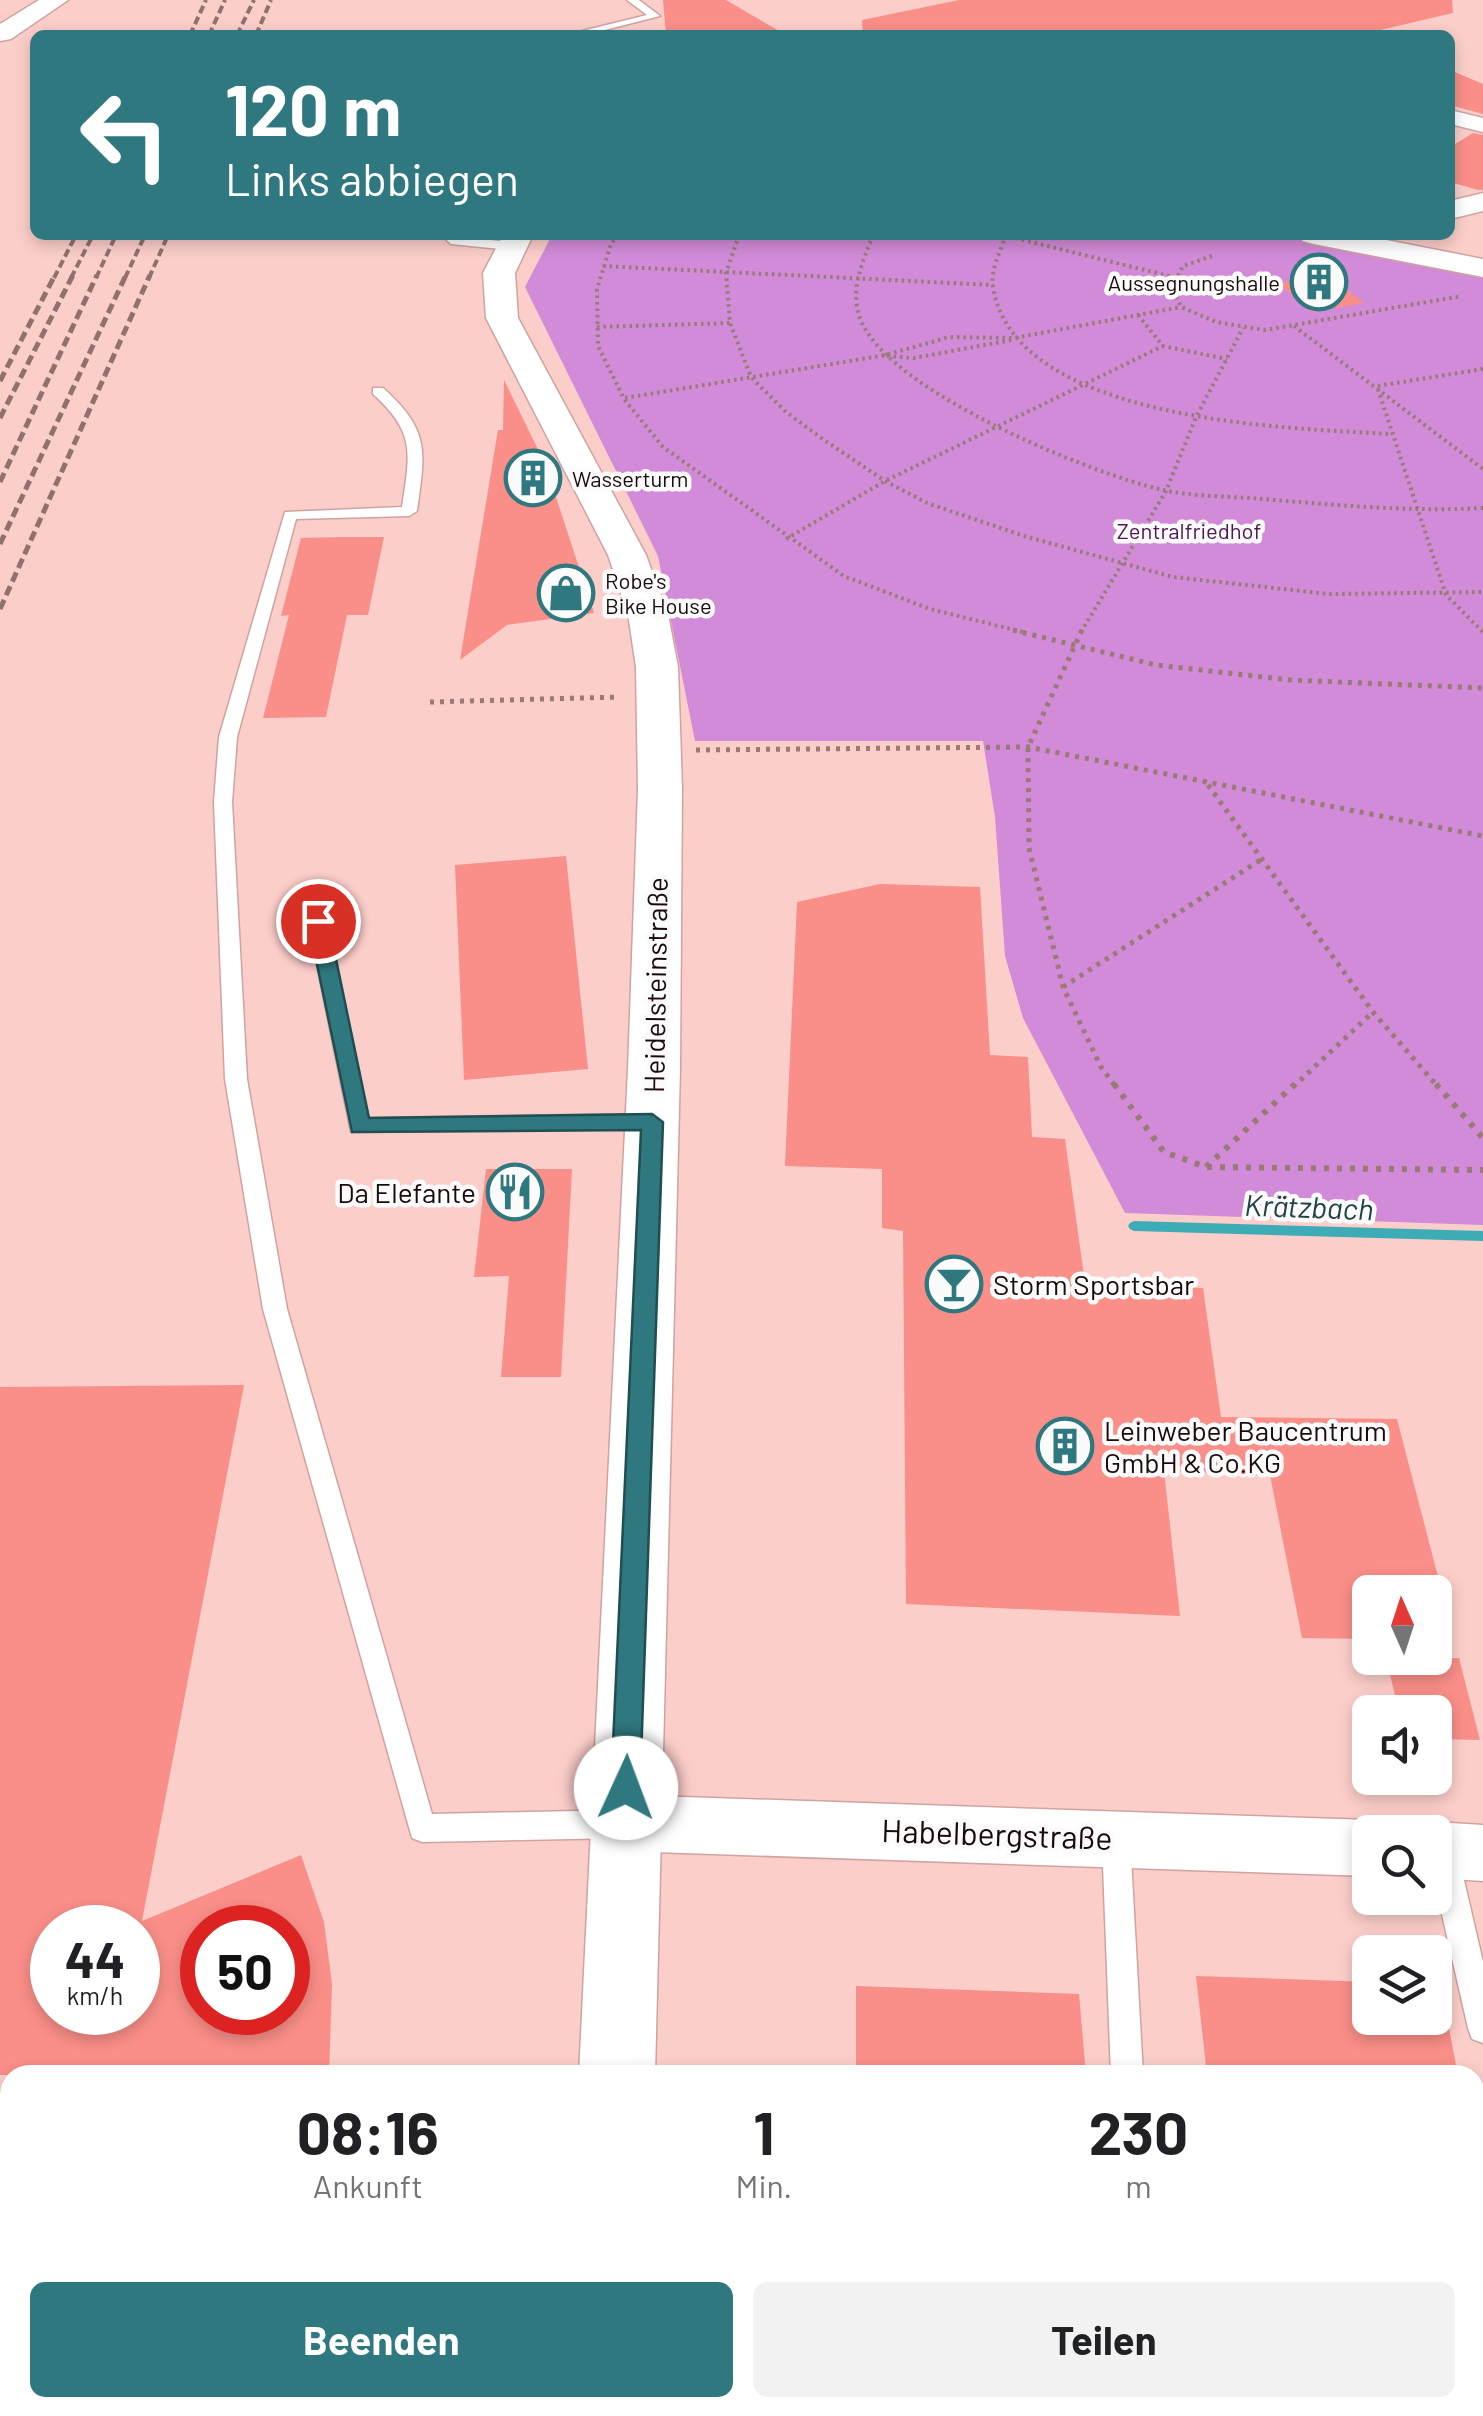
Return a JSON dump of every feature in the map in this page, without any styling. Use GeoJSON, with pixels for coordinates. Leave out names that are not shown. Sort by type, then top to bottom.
{"type":"FeatureCollection","features":[{"type":"Feature","properties":{"kind":"main road"},"geometry":{"type":"LineString","coordinates":[[1,28],[47,14]]}},
{"type":"Feature","properties":{"kind":"main road"},"geometry":{"type":"LineString","coordinates":[[1,28],[47,14]]}},
{"type":"Feature","properties":{"kind":"main road","name":"Heidelsteinstraße"},"geometry":{"type":"LineString","coordinates":[[514,240],[502,261],[497,286],[502,318],[627,555],[648,614],[657,668],[660,750],[652,1122],[617,2065]]}},
{"type":"Feature","properties":{"kind":"main road"},"geometry":{"type":"LineString","coordinates":[[1380,240],[1477,281]]}},
{"type":"Feature","properties":{"kind":"street"},"geometry":{"type":"LineString","coordinates":[[1455,117],[1483,125]]}},
{"type":"Feature","properties":{"kind":"street","name":"Habelbergstraße"},"geometry":{"type":"LineString","coordinates":[[624,1824],[1352,1847]]}},
{"type":"Feature","properties":{"kind":"lane"},"geometry":{"type":"LineString","coordinates":[[593,30],[656,16],[632,0]]}},
{"type":"Feature","properties":{"kind":"lane"},"geometry":{"type":"LineString","coordinates":[[451,240],[514,240]]}},
{"type":"Feature","properties":{"kind":"lane"},"geometry":{"type":"LineString","coordinates":[[378,390],[406,414],[415,428],[417,446],[409,510],[290,515],[228,737],[222,802],[236,1079],[275,1309],[422,1828],[624,1824]]}},
{"type":"Feature","properties":{"kind":"lane"},"geometry":{"type":"LineString","coordinates":[[318,921],[360,1126],[652,1122]]}},
{"type":"Feature","properties":{"kind":"lane"},"geometry":{"type":"LineString","coordinates":[[1116,1837],[1127,2065]]}},
{"type":"Feature","properties":{"kind":"lane"},"geometry":{"type":"LineString","coordinates":[[1454,1851],[1483,2028]]}},
{"type":"Feature","properties":{"kind":"path"},"geometry":{"type":"LineString","coordinates":[[616,240],[597,289],[598,346],[624,398],[664,447],[786,539],[844,576],[895,596],[1072,647],[1156,665],[1290,680],[1483,688]]}},
{"type":"Feature","properties":{"kind":"path"},"geometry":{"type":"LineString","coordinates":[[737,240],[726,273],[730,323],[751,377],[786,412],[885,481],[927,503],[1173,577],[1328,594],[1483,592]]}},
{"type":"Feature","properties":{"kind":"path"},"geometry":{"type":"LineString","coordinates":[[872,240],[856,277],[862,323],[886,356],[916,382],[1074,464],[1166,491],[1416,512],[1483,508]]}},
{"type":"Feature","properties":{"kind":"path"},"geometry":{"type":"LineString","coordinates":[[1003,240],[993,285],[1006,326],[1040,360],[1082,384],[1131,402],[1196,417],[1391,434]]}},
{"type":"Feature","properties":{"kind":"path"},"geometry":{"type":"LineString","coordinates":[[1024,240],[1176,278]]}},
{"type":"Feature","properties":{"kind":"path"},"geometry":{"type":"LineString","coordinates":[[1182,308],[1172,287],[1176,278],[1183,266],[1212,256]]}},
{"type":"Feature","properties":{"kind":"path"},"geometry":{"type":"LineString","coordinates":[[604,266],[993,285]]}},
{"type":"Feature","properties":{"kind":"path"},"geometry":{"type":"LineString","coordinates":[[624,398],[886,356],[914,358],[1003,344],[1014,338],[1182,308],[1243,328],[1294,326],[1477,281]]}},
{"type":"Feature","properties":{"kind":"path"},"geometry":{"type":"LineString","coordinates":[[1138,314],[1163,346]]}},
{"type":"Feature","properties":{"kind":"path"},"geometry":{"type":"LineString","coordinates":[[598,327],[730,323]]}},
{"type":"Feature","properties":{"kind":"path"},"geometry":{"type":"LineString","coordinates":[[1294,326],[1483,469]]}},
{"type":"Feature","properties":{"kind":"path"},"geometry":{"type":"LineString","coordinates":[[1243,328],[1196,417],[1166,491],[1072,647],[1028,746],[1029,848],[1063,987],[1101,1067],[1164,1152],[1206,1167],[1483,1170]]}},
{"type":"Feature","properties":{"kind":"path"},"geometry":{"type":"LineString","coordinates":[[886,356],[902,347],[989,333],[1014,338]]}},
{"type":"Feature","properties":{"kind":"path"},"geometry":{"type":"LineString","coordinates":[[786,539],[885,481],[1163,346],[1227,359]]}},
{"type":"Feature","properties":{"kind":"path"},"geometry":{"type":"LineString","coordinates":[[1377,386],[1483,369]]}},
{"type":"Feature","properties":{"kind":"path"},"geometry":{"type":"LineString","coordinates":[[1377,386],[1446,595],[1483,632]]}},
{"type":"Feature","properties":{"kind":"path"},"geometry":{"type":"LineString","coordinates":[[430,702],[632,697]]}},
{"type":"Feature","properties":{"kind":"path"},"geometry":{"type":"LineString","coordinates":[[685,750],[1028,746],[1483,836]]}},
{"type":"Feature","properties":{"kind":"path"},"geometry":{"type":"LineString","coordinates":[[1208,784],[1374,1012],[1483,1138]]}},
{"type":"Feature","properties":{"kind":"path"},"geometry":{"type":"LineString","coordinates":[[1063,987],[1262,859]]}},
{"type":"Feature","properties":{"kind":"path"},"geometry":{"type":"LineString","coordinates":[[1206,1167],[1374,1012]]}},
{"type":"Feature","properties":{"kind":"green space","name":"Zentralfriedhof"},"geometry":{"type":"Polygon","coordinates":[[[549,240],[1302,240],[1483,278],[1483,1225],[1125,1213],[1023,1018],[1005,956],[995,817],[983,741],[695,741],[658,556],[525,287],[549,240]]]}},
{"type":"Feature","properties":{"kind":"building"},"geometry":{"type":"Polygon","coordinates":[[[663,0],[726,0],[777,30],[666,30],[663,0]]]}},
{"type":"Feature","properties":{"kind":"building"},"geometry":{"type":"Polygon","coordinates":[[[959,0],[1452,0],[1453,13],[1380,30],[863,30],[862,20],[959,0]]]}},
{"type":"Feature","properties":{"kind":"building"},"geometry":{"type":"Polygon","coordinates":[[[1455,72],[1483,84],[1483,114],[1455,106],[1455,72]]]}},
{"type":"Feature","properties":{"kind":"building"},"geometry":{"type":"Polygon","coordinates":[[[1473,133],[1483,135],[1483,190],[1455,183],[1455,144],[1473,133]]]}},
{"type":"Feature","properties":{"kind":"building"},"geometry":{"type":"Polygon","coordinates":[[[1329,275],[1364,303],[1312,312],[1278,283],[1329,275]]]}},
{"type":"Feature","properties":{"kind":"building"},"geometry":{"type":"Polygon","coordinates":[[[504,380],[558,490],[554,491],[594,613],[507,625],[460,660],[498,430],[503,430],[504,380]]]}},
{"type":"Feature","properties":{"kind":"building"},"geometry":{"type":"Polygon","coordinates":[[[384,537],[368,615],[347,615],[326,717],[263,718],[289,615],[281,616],[301,538],[384,537]]]}},
{"type":"Feature","properties":{"kind":"building"},"geometry":{"type":"Polygon","coordinates":[[[566,856],[588,1069],[464,1080],[455,865],[566,856]]]}},
{"type":"Feature","properties":{"kind":"building"},"geometry":{"type":"Polygon","coordinates":[[[880,884],[980,887],[990,1055],[1028,1057],[1032,1137],[1065,1139],[1085,1283],[1203,1288],[1221,1417],[1397,1419],[1438,1575],[1352,1575],[1352,1639],[1302,1638],[1270,1475],[1164,1471],[1180,1616],[906,1604],[903,1231],[882,1228],[882,1169],[785,1166],[797,902],[880,884]]]}},
{"type":"Feature","properties":{"kind":"building"},"geometry":{"type":"Polygon","coordinates":[[[486,1169],[572,1169],[561,1377],[501,1377],[509,1276],[474,1277],[486,1169]]]}},
{"type":"Feature","properties":{"kind":"building"},"geometry":{"type":"Polygon","coordinates":[[[244,1385],[145,1905],[30,1905],[30,2035],[160,2035],[160,1914],[180,1905],[180,2035],[310,2035],[310,1905],[181,1905],[301,1855],[324,1922],[332,1984],[329,2065],[0,2065],[0,1387],[244,1385]]]}},
{"type":"Feature","properties":{"kind":"building"},"geometry":{"type":"Polygon","coordinates":[[[1452,1658],[1459,1658],[1480,1740],[1452,1739],[1452,1695],[1395,1695],[1390,1675],[1452,1675],[1452,1658]]]}},
{"type":"Feature","properties":{"kind":"building"},"geometry":{"type":"Polygon","coordinates":[[[1196,1976],[1352,1981],[1352,2035],[1450,2035],[1456,2065],[1206,2065],[1196,1976]]]}},
{"type":"Feature","properties":{"kind":"building"},"geometry":{"type":"Polygon","coordinates":[[[856,1986],[1079,1994],[1085,2065],[856,2065],[856,1986]]]}},
{"type":"Feature","properties":{"kind":"waterway","name":"Krätzbach"},"geometry":{"type":"LineString","coordinates":[[1134,1226],[1483,1236]]}},
{"type":"Feature","properties":{"kind":"railway"},"geometry":{"type":"LineString","coordinates":[[192,30],[206,0]]}},
{"type":"Feature","properties":{"kind":"railway"},"geometry":{"type":"LineString","coordinates":[[211,30],[225,0]]}},
{"type":"Feature","properties":{"kind":"railway"},"geometry":{"type":"LineString","coordinates":[[239,30],[254,0]]}},
{"type":"Feature","properties":{"kind":"railway"},"geometry":{"type":"LineString","coordinates":[[258,30],[271,0]]}},
{"type":"Feature","properties":{"kind":"railway"},"geometry":{"type":"LineString","coordinates":[[54,278],[73,240]]}},
{"type":"Feature","properties":{"kind":"railway"},"geometry":{"type":"LineString","coordinates":[[71,278],[90,240]]}},
{"type":"Feature","properties":{"kind":"railway"},"geometry":{"type":"LineString","coordinates":[[96,278],[114,240]]}},
{"type":"Feature","properties":{"kind":"railway"},"geometry":{"type":"LineString","coordinates":[[125,278],[143,240]]}},
{"type":"Feature","properties":{"kind":"railway"},"geometry":{"type":"LineString","coordinates":[[149,278],[166,240]]}},
{"type":"Feature","properties":{"kind":"railway"},"geometry":{"type":"LineString","coordinates":[[0,381],[55,275]]}},
{"type":"Feature","properties":{"kind":"railway"},"geometry":{"type":"LineString","coordinates":[[0,418],[73,275]]}},
{"type":"Feature","properties":{"kind":"railway"},"geometry":{"type":"LineString","coordinates":[[0,482],[97,275]]}},
{"type":"Feature","properties":{"kind":"railway"},"geometry":{"type":"LineString","coordinates":[[0,544],[126,275]]}},
{"type":"Feature","properties":{"kind":"railway"},"geometry":{"type":"LineString","coordinates":[[0,609],[150,275]]}},
{"type":"Feature","properties":{"kind":"place","name":"Aussegnungshalle"},"geometry":{"type":"Point","coordinates":[1319,282]}},
{"type":"Feature","properties":{"kind":"place","name":"Wasserturm"},"geometry":{"type":"Point","coordinates":[533,478]}},
{"type":"Feature","properties":{"kind":"place","name":"Robe's Bike House"},"geometry":{"type":"Point","coordinates":[566,593]}},
{"type":"Feature","properties":{"kind":"place","name":"Da Elefante"},"geometry":{"type":"Point","coordinates":[515,1192]}},
{"type":"Feature","properties":{"kind":"place","name":"Storm Sportsbar"},"geometry":{"type":"Point","coordinates":[954,1284]}},
{"type":"Feature","properties":{"kind":"place","name":"Leinweber Baucentrum GmbH & Co.KG"},"geometry":{"type":"Point","coordinates":[1065,1446]}},
{"type":"Feature","properties":{"kind":"route"},"geometry":{"type":"LineString","coordinates":[[318,921],[360,1126],[652,1122],[626,1788]]}}]}
